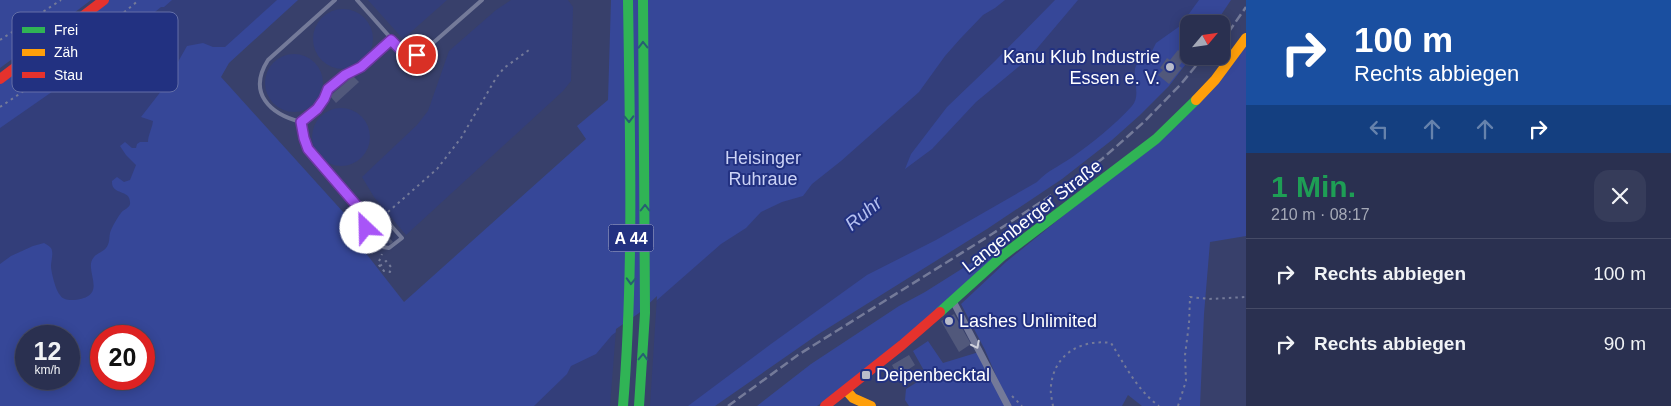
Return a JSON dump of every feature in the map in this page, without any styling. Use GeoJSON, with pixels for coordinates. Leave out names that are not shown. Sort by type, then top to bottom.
{"type":"FeatureCollection","features":[{"type":"Feature","properties":{"kind":"main road"},"geometry":{"type":"LineString","coordinates":[[89,12],[104,0]]}},
{"type":"Feature","properties":{"kind":"main road","name":"A 44"},"geometry":{"type":"LineString","coordinates":[[623,406],[630,317],[632,259],[628,0]]}},
{"type":"Feature","properties":{"kind":"main road","name":"A 44"},"geometry":{"type":"LineString","coordinates":[[639,406],[645,313],[643,0]]}},
{"type":"Feature","properties":{"kind":"main road","name":"Langenberger Straße"},"geometry":{"type":"LineString","coordinates":[[825,406],[954,301],[1002,256],[1156,139],[1215,80],[1246,38]]}},
{"type":"Feature","properties":{"kind":"main road"},"geometry":{"type":"LineString","coordinates":[[0,79],[12,70]]}},
{"type":"Feature","properties":{"kind":"main road"},"geometry":{"type":"LineString","coordinates":[[846,390],[853,398],[871,406]]}},
{"type":"Feature","properties":{"kind":"street"},"geometry":{"type":"LineString","coordinates":[[954,301],[1008,406]]}},
{"type":"Feature","properties":{"kind":"lane"},"geometry":{"type":"LineString","coordinates":[[301,122],[282,116],[271,108],[262,94],[260,77],[264,65],[272,55],[335,0]]}},
{"type":"Feature","properties":{"kind":"lane"},"geometry":{"type":"LineString","coordinates":[[357,0],[406,55],[417,55],[482,0]]}},
{"type":"Feature","properties":{"kind":"lane"},"geometry":{"type":"LineString","coordinates":[[301,122],[317,109],[328,89],[345,75],[361,67],[391,40]]}},
{"type":"Feature","properties":{"kind":"lane"},"geometry":{"type":"LineString","coordinates":[[301,122],[304,138],[312,154],[364,214],[366,228],[383,246],[389,248],[402,238],[378,211],[364,214]]}},
{"type":"Feature","properties":{"kind":"path"},"geometry":{"type":"LineString","coordinates":[[43,12],[61,0]]}},
{"type":"Feature","properties":{"kind":"path"},"geometry":{"type":"LineString","coordinates":[[124,12],[139,0]]}},
{"type":"Feature","properties":{"kind":"path"},"geometry":{"type":"LineString","coordinates":[[0,40],[12,32]]}},
{"type":"Feature","properties":{"kind":"path"},"geometry":{"type":"LineString","coordinates":[[383,216],[437,169],[461,138],[496,78],[504,68],[529,50]]}},
{"type":"Feature","properties":{"kind":"path"},"geometry":{"type":"LineString","coordinates":[[0,107],[23,92]]}},
{"type":"Feature","properties":{"kind":"path"},"geometry":{"type":"LineString","coordinates":[[380,266],[378,264],[383,250]]}},
{"type":"Feature","properties":{"kind":"path"},"geometry":{"type":"LineString","coordinates":[[1178,406],[1186,381],[1185,355],[1190,324],[1190,297],[1209,299],[1246,297]]}},
{"type":"Feature","properties":{"kind":"path"},"geometry":{"type":"LineString","coordinates":[[1053,406],[1051,387],[1055,368],[1068,352],[1082,344],[1099,341],[1111,343],[1128,371],[1148,398],[1158,406]]}},
{"type":"Feature","properties":{"kind":"green space"},"geometry":{"type":"Polygon","coordinates":[[[0,0],[91,0],[75,12],[12,12],[12,59],[0,68],[0,0]]]}},
{"type":"Feature","properties":{"kind":"green space","name":"Heisinger Ruhraue"},"geometry":{"type":"Polygon","coordinates":[[[108,0],[298,0],[229,63],[221,77],[344,213],[354,238],[404,302],[586,139],[577,126],[608,100],[611,0],[1231,0],[1221,15],[1180,15],[1180,65],[1185,65],[1169,86],[1112,140],[1062,179],[987,229],[817,335],[715,406],[0,406],[0,80],[12,71],[12,92],[178,92],[178,12],[92,12],[108,0]]]}},
{"type":"Feature","properties":{"kind":"green space"},"geometry":{"type":"Polygon","coordinates":[[[1246,40],[1246,236],[1210,242],[1204,314],[1200,406],[1142,406],[1128,395],[1122,406],[1009,406],[985,350],[961,304],[1006,262],[1136,157],[1222,65],[1230,65],[1230,57],[1246,40]]]}},
{"type":"Feature","properties":{"kind":"green space"},"geometry":{"type":"Polygon","coordinates":[[[1000,254],[949,300],[835,394],[817,406],[757,406],[811,364],[899,306],[979,258],[1000,254]]]}},
{"type":"Feature","properties":{"kind":"green space"},"geometry":{"type":"Polygon","coordinates":[[[928,341],[943,363],[979,352],[1007,406],[909,406],[905,400],[906,389],[927,376],[913,351],[928,341]]]}},
{"type":"Feature","properties":{"kind":"water"},"geometry":{"type":"Polygon","coordinates":[[[172,0],[277,0],[225,47],[213,47],[203,43],[187,46],[178,62],[178,12],[155,12],[172,0]]]}},
{"type":"Feature","properties":{"kind":"water"},"geometry":{"type":"Polygon","coordinates":[[[368,0],[447,0],[403,39],[368,0]]]}},
{"type":"Feature","properties":{"kind":"water"},"geometry":{"type":"Polygon","coordinates":[[[511,0],[568,0],[573,7],[571,81],[563,91],[406,235],[374,197],[362,177],[417,125],[428,111],[449,51],[496,10],[511,0]]]}},
{"type":"Feature","properties":{"kind":"water","name":"Ruhr"},"geometry":{"type":"Polygon","coordinates":[[[1005,0],[1055,0],[947,107],[911,154],[905,169],[932,149],[976,102],[1029,58],[1078,0],[1199,0],[1188,15],[1180,15],[1180,26],[1156,43],[1152,51],[1147,56],[1143,56],[1136,65],[1135,102],[1095,140],[1037,182],[936,240],[867,275],[688,406],[534,406],[567,374],[571,366],[596,354],[612,335],[640,315],[721,244],[746,228],[761,212],[782,202],[803,196],[812,184],[919,92],[960,39],[983,15],[1005,0]]]}},
{"type":"Feature","properties":{"kind":"water"},"geometry":{"type":"Polygon","coordinates":[[[343,9],[359,14],[364,18],[368,23],[373,39],[368,55],[364,60],[359,64],[343,69],[327,64],[322,60],[318,55],[313,39],[318,23],[322,18],[327,14],[343,9]]]}},
{"type":"Feature","properties":{"kind":"water"},"geometry":{"type":"Polygon","coordinates":[[[288,54],[300,54],[315,62],[323,77],[323,89],[315,104],[300,112],[288,112],[273,104],[265,89],[265,77],[273,62],[288,54]]]}},
{"type":"Feature","properties":{"kind":"water"},"geometry":{"type":"Polygon","coordinates":[[[52,92],[160,92],[141,117],[153,121],[148,142],[140,142],[136,148],[132,148],[125,142],[120,146],[136,165],[130,180],[124,182],[117,177],[112,181],[112,186],[117,191],[127,195],[130,204],[115,223],[107,246],[91,262],[93,288],[91,293],[85,298],[68,300],[61,297],[58,293],[51,266],[52,250],[44,243],[11,256],[0,264],[0,128],[52,92]]]}},
{"type":"Feature","properties":{"kind":"water"},"geometry":{"type":"Polygon","coordinates":[[[335,108],[347,108],[362,116],[370,131],[370,143],[362,158],[347,166],[335,166],[320,158],[312,143],[312,131],[320,116],[335,108]]]}},
{"type":"Feature","properties":{"kind":"pier"},"geometry":{"type":"Polygon","coordinates":[[[657,296],[650,406],[610,406],[616,329],[639,313],[657,296]]]}},
{"type":"Feature","properties":{"kind":"building","name":"Kanu Klub Industrie Essen e. V."},"geometry":{"type":"Polygon","coordinates":[[[1178,50],[1180,52],[1179,66],[1182,68],[1169,84],[1158,75],[1163,70],[1160,68],[1167,58],[1170,60],[1178,50]]]}},
{"type":"Feature","properties":{"kind":"building"},"geometry":{"type":"Polygon","coordinates":[[[353,76],[359,82],[336,103],[330,96],[353,76]]]}},
{"type":"Feature","properties":{"kind":"building"},"geometry":{"type":"Polygon","coordinates":[[[376,222],[393,242],[386,244],[370,226],[376,222]]]}},
{"type":"Feature","properties":{"kind":"building"},"geometry":{"type":"Polygon","coordinates":[[[954,314],[971,344],[959,352],[941,321],[954,314]]]}},
{"type":"Feature","properties":{"kind":"building"},"geometry":{"type":"Polygon","coordinates":[[[909,355],[915,365],[909,369],[908,374],[902,377],[900,374],[898,376],[892,365],[909,355]]]}},
{"type":"Feature","properties":{"kind":"railway"},"geometry":{"type":"LineString","coordinates":[[1230,30],[1246,7]]}},
{"type":"Feature","properties":{"kind":"railway"},"geometry":{"type":"LineString","coordinates":[[728,406],[798,355],[1067,185],[1102,159],[1144,122],[1197,65]]}},
{"type":"Feature","properties":{"kind":"traffic: fast"},"geometry":{"type":"LineString","coordinates":[[623,406],[630,254],[628,0]]}},
{"type":"Feature","properties":{"kind":"traffic: fast"},"geometry":{"type":"LineString","coordinates":[[639,406],[645,313],[643,0]]}},
{"type":"Feature","properties":{"kind":"traffic: fast"},"geometry":{"type":"LineString","coordinates":[[940,312],[1002,256],[1156,139],[1196,100]]}},
{"type":"Feature","properties":{"kind":"traffic: slow"},"geometry":{"type":"LineString","coordinates":[[1196,100],[1215,80],[1246,38]]}},
{"type":"Feature","properties":{"kind":"traffic: slow"},"geometry":{"type":"LineString","coordinates":[[846,390],[853,398],[871,406]]}},
{"type":"Feature","properties":{"kind":"traffic: jam"},"geometry":{"type":"LineString","coordinates":[[88,12],[104,0]]}},
{"type":"Feature","properties":{"kind":"traffic: jam"},"geometry":{"type":"LineString","coordinates":[[0,79],[12,70]]}},
{"type":"Feature","properties":{"kind":"traffic: jam"},"geometry":{"type":"LineString","coordinates":[[825,406],[902,345],[940,312]]}},
{"type":"Feature","properties":{"kind":"place","name":"Kanu Klub Industrie Essen e. V."},"geometry":{"type":"Point","coordinates":[1170,67]}},
{"type":"Feature","properties":{"kind":"place","name":"Lashes Unlimited"},"geometry":{"type":"Point","coordinates":[949,321]}},
{"type":"Feature","properties":{"kind":"place","name":"Deipenbecktal"},"geometry":{"type":"Point","coordinates":[866,375]}},
{"type":"Feature","properties":{"kind":"route"},"geometry":{"type":"LineString","coordinates":[[366,228],[364,214],[308,149],[302,133],[301,122],[317,109],[328,89],[345,75],[361,67],[391,40],[406,55],[417,55]]}}]}
